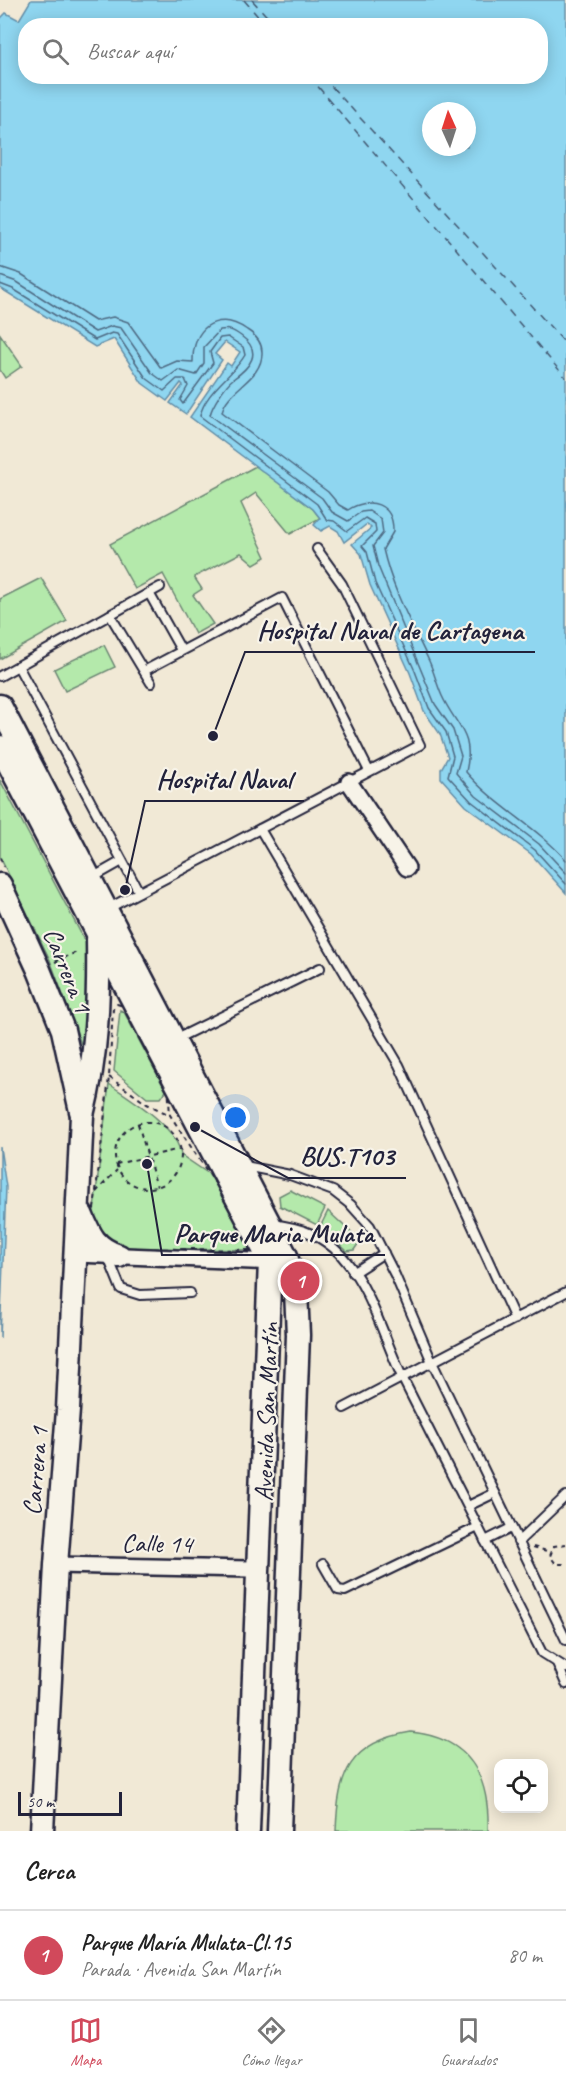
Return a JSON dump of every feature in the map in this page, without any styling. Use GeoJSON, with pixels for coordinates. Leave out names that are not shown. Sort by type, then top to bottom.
{"type":"FeatureCollection","features":[{"type":"Feature","properties":{"kind":"main road","name":"Avenida San Martín"},"geometry":{"type":"LineString","coordinates":[[0,706],[271,1224],[278,1259],[258,1567],[248,1831]]}},
{"type":"Feature","properties":{"kind":"main road","name":"Avenida San Martín"},"geometry":{"type":"LineString","coordinates":[[0,747],[98,936],[296,1291],[298,1335],[279,1831]]}},
{"type":"Feature","properties":{"kind":"main road","name":"Carrera 1"},"geometry":{"type":"LineString","coordinates":[[2,877],[63,1030],[82,1115]]}},
{"type":"Feature","properties":{"kind":"main road","name":"Carrera 1"},"geometry":{"type":"LineString","coordinates":[[42,1831],[56,1565],[68,1410],[82,1115],[92,1076],[99,1000],[98,936],[107,909]]}},
{"type":"Feature","properties":{"kind":"main road"},"geometry":{"type":"LineString","coordinates":[[78,1207],[92,1241],[113,1256]]}},
{"type":"Feature","properties":{"kind":"street"},"geometry":{"type":"LineString","coordinates":[[349,782],[407,868]]}},
{"type":"Feature","properties":{"kind":"street"},"geometry":{"type":"LineString","coordinates":[[76,1254],[278,1259]]}},
{"type":"Feature","properties":{"kind":"street","name":"Calle 14"},"geometry":{"type":"LineString","coordinates":[[56,1565],[249,1569],[258,1567]]}},
{"type":"Feature","properties":{"kind":"lane"},"geometry":{"type":"LineString","coordinates":[[107,909],[420,745],[342,584],[317,549]]}},
{"type":"Feature","properties":{"kind":"lane"},"geometry":{"type":"LineString","coordinates":[[0,676],[160,587]]}},
{"type":"Feature","properties":{"kind":"lane"},"geometry":{"type":"LineString","coordinates":[[149,593],[181,650]]}},
{"type":"Feature","properties":{"kind":"lane"},"geometry":{"type":"LineString","coordinates":[[144,671],[282,598],[369,771]]}},
{"type":"Feature","properties":{"kind":"lane"},"geometry":{"type":"LineString","coordinates":[[110,615],[152,683]]}},
{"type":"Feature","properties":{"kind":"lane"},"geometry":{"type":"LineString","coordinates":[[18,666],[139,892]]}},
{"type":"Feature","properties":{"kind":"lane"},"geometry":{"type":"LineString","coordinates":[[260,829],[399,1065],[515,1319]]}},
{"type":"Feature","properties":{"kind":"lane"},"geometry":{"type":"LineString","coordinates":[[91,879],[122,861]]}},
{"type":"Feature","properties":{"kind":"lane"},"geometry":{"type":"LineString","coordinates":[[175,1039],[320,968]]}},
{"type":"Feature","properties":{"kind":"lane"},"geometry":{"type":"LineString","coordinates":[[242,1165],[290,1175],[333,1191],[351,1204],[370,1226],[432,1362],[566,1640]]}},
{"type":"Feature","properties":{"kind":"lane"},"geometry":{"type":"LineString","coordinates":[[271,1224],[300,1228],[315,1235],[333,1247],[354,1273],[403,1378],[542,1653],[566,1668]]}},
{"type":"Feature","properties":{"kind":"lane"},"geometry":{"type":"LineString","coordinates":[[354,1273],[384,1253]]}},
{"type":"Feature","properties":{"kind":"lane"},"geometry":{"type":"LineString","coordinates":[[113,1256],[121,1289],[140,1295],[190,1293]]}},
{"type":"Feature","properties":{"kind":"lane"},"geometry":{"type":"LineString","coordinates":[[344,1408],[566,1292]]}},
{"type":"Feature","properties":{"kind":"lane"},"geometry":{"type":"LineString","coordinates":[[468,1506],[495,1493]]}},
{"type":"Feature","properties":{"kind":"lane"},"geometry":{"type":"LineString","coordinates":[[518,1542],[566,1496]]}},
{"type":"Feature","properties":{"kind":"lane"},"geometry":{"type":"LineString","coordinates":[[323,1564],[332,1584],[338,1590],[345,1591],[478,1527]]}},
{"type":"Feature","properties":{"kind":"lane"},"geometry":{"type":"LineString","coordinates":[[485,1541],[511,1528]]}},
{"type":"Feature","properties":{"kind":"lane"},"geometry":{"type":"LineString","coordinates":[[556,1662],[566,1684]]}},
{"type":"Feature","properties":{"kind":"path"},"geometry":{"type":"LineString","coordinates":[[0,858],[2,877]]}},
{"type":"Feature","properties":{"kind":"path"},"geometry":{"type":"LineString","coordinates":[[117,1004],[123,1006],[168,1085],[170,1115],[253,1241],[249,1250],[118,1248],[101,1235],[93,1218],[110,1077],[113,1009],[117,1004]]}},
{"type":"Feature","properties":{"kind":"path"},"geometry":{"type":"LineString","coordinates":[[110,1077],[147,1104],[170,1115]]}},
{"type":"Feature","properties":{"kind":"path"},"geometry":{"type":"LineString","coordinates":[[151,1122],[168,1129],[180,1149],[180,1162],[175,1174],[157,1187],[137,1186],[124,1178],[116,1164],[118,1141],[126,1130],[138,1124],[151,1122]]}},
{"type":"Feature","properties":{"kind":"path"},"geometry":{"type":"LineString","coordinates":[[138,1124],[157,1187]]}},
{"type":"Feature","properties":{"kind":"path"},"geometry":{"type":"LineString","coordinates":[[116,1164],[180,1149]]}},
{"type":"Feature","properties":{"kind":"path"},"geometry":{"type":"LineString","coordinates":[[96,1192],[118,1168]]}},
{"type":"Feature","properties":{"kind":"path"},"geometry":{"type":"LineString","coordinates":[[566,1544],[557,1544],[550,1552],[553,1562],[566,1563]]}},
{"type":"Feature","properties":{"kind":"green space"},"geometry":{"type":"Polygon","coordinates":[[[0,334],[22,366],[5,378],[0,370],[0,334]]]}},
{"type":"Feature","properties":{"kind":"green space"},"geometry":{"type":"Polygon","coordinates":[[[256,466],[313,509],[320,518],[290,534],[256,493],[241,503],[266,557],[254,564],[241,553],[194,577],[202,589],[193,595],[213,624],[195,634],[163,574],[135,589],[110,544],[256,466]]]}},
{"type":"Feature","properties":{"kind":"green space"},"geometry":{"type":"Polygon","coordinates":[[[41,578],[67,621],[0,659],[0,599],[41,578]]]}},
{"type":"Feature","properties":{"kind":"green space"},"geometry":{"type":"Polygon","coordinates":[[[104,645],[115,667],[65,691],[54,669],[104,645]]]}},
{"type":"Feature","properties":{"kind":"green space"},"geometry":{"type":"Polygon","coordinates":[[[0,780],[87,945],[84,1052],[50,960],[0,857],[0,780]]]}},
{"type":"Feature","properties":{"kind":"green space"},"geometry":{"type":"Polygon","coordinates":[[[120,1010],[124,1012],[166,1091],[161,1098],[147,1098],[114,1071],[120,1010]]]}},
{"type":"Feature","properties":{"kind":"green space"},"geometry":{"type":"Polygon","coordinates":[[[109,1084],[163,1124],[178,1144],[181,1155],[209,1174],[253,1241],[249,1250],[118,1248],[101,1235],[93,1218],[109,1084]]]}},
{"type":"Feature","properties":{"kind":"green space"},"geometry":{"type":"Polygon","coordinates":[[[290,1190],[325,1208],[317,1225],[280,1206],[279,1196],[290,1190]]]}},
{"type":"Feature","properties":{"kind":"green space"},"geometry":{"type":"Polygon","coordinates":[[[328,1211],[356,1237],[358,1244],[354,1250],[347,1251],[320,1227],[328,1211]]]}},
{"type":"Feature","properties":{"kind":"green space"},"geometry":{"type":"Polygon","coordinates":[[[411,1732],[448,1742],[462,1751],[472,1763],[485,1793],[488,1831],[336,1831],[340,1793],[344,1777],[351,1764],[373,1744],[411,1732]]]}},
{"type":"Feature","properties":{"kind":"water"},"geometry":{"type":"Polygon","coordinates":[[[31,0],[566,0],[566,893],[531,854],[466,806],[441,778],[441,769],[448,757],[440,734],[424,711],[410,673],[370,585],[361,554],[352,544],[371,528],[367,524],[344,542],[338,531],[330,526],[321,531],[314,525],[320,518],[313,509],[190,417],[227,363],[231,366],[240,352],[225,342],[215,354],[222,360],[186,414],[170,403],[183,385],[181,383],[167,401],[142,383],[114,339],[95,347],[0,288],[0,19],[6,13],[18,19],[18,84],[548,84],[548,18],[20,18],[31,0]]]}},
{"type":"Feature","properties":{"kind":"water"},"geometry":{"type":"Polygon","coordinates":[[[0,1147],[6,1187],[0,1338],[0,1147]]]}},
{"type":"Feature","properties":{"kind":"ferry route"},"geometry":{"type":"LineString","coordinates":[[244,0],[259,18]]}},
{"type":"Feature","properties":{"kind":"ferry route"},"geometry":{"type":"LineString","coordinates":[[252,0],[269,18]]}},
{"type":"Feature","properties":{"kind":"ferry route"},"geometry":{"type":"LineString","coordinates":[[316,84],[566,378]]}},
{"type":"Feature","properties":{"kind":"ferry route"},"geometry":{"type":"LineString","coordinates":[[329,84],[566,344]]}},
{"type":"Feature","properties":{"kind":"place","name":"Hospital Naval de Cartagena"},"geometry":{"type":"Point","coordinates":[213,736]}},
{"type":"Feature","properties":{"kind":"place","name":"Hospital Naval"},"geometry":{"type":"Point","coordinates":[125,890]}},
{"type":"Feature","properties":{"kind":"place","name":"BUS.T103"},"geometry":{"type":"Point","coordinates":[195,1127]}},
{"type":"Feature","properties":{"kind":"place","name":"Parque Maria Mulata"},"geometry":{"type":"Point","coordinates":[147,1164]}},
{"type":"Feature","properties":{"kind":"place","name":"Parque María Mulata-Cl.15"},"geometry":{"type":"Point","coordinates":[300,1281]}}]}
